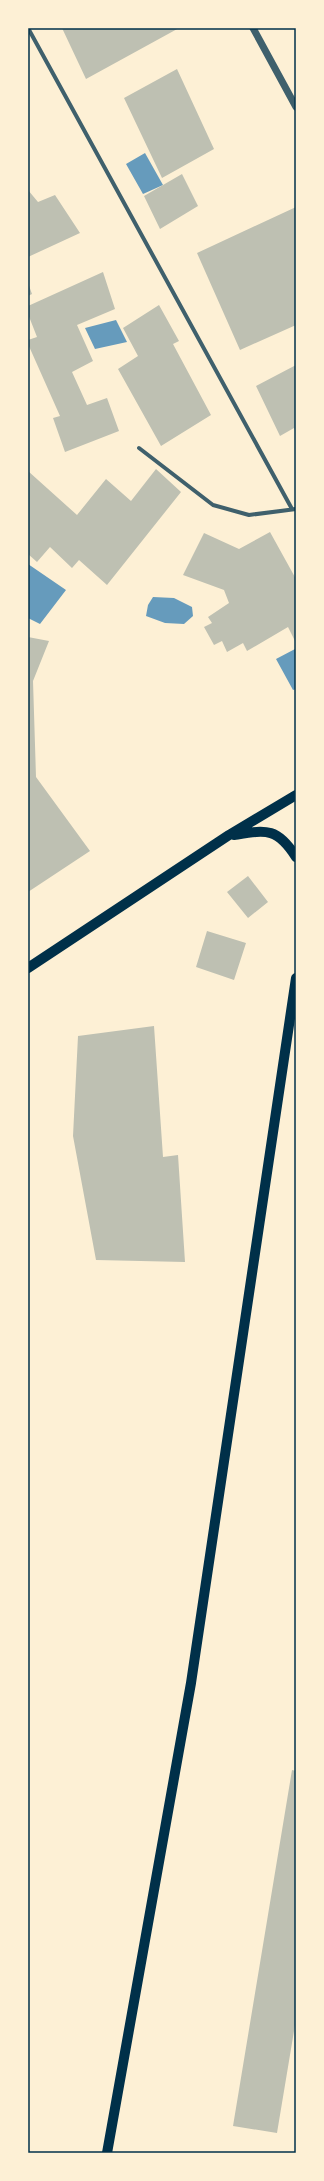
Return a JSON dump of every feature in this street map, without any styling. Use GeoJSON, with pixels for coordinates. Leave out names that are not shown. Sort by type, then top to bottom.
{"type":"FeatureCollection","features":[{"type":"Feature","properties":{"kind":"main road"},"geometry":{"type":"LineString","coordinates":[[28,968],[229,835],[296,795]]}},
{"type":"Feature","properties":{"kind":"main road"},"geometry":{"type":"LineString","coordinates":[[229,835],[259,831],[274,832],[289,845],[296,857]]}},
{"type":"Feature","properties":{"kind":"main road"},"geometry":{"type":"LineString","coordinates":[[107,2153],[191,1683],[296,978]]}},
{"type":"Feature","properties":{"kind":"street"},"geometry":{"type":"LineString","coordinates":[[28,28],[294,509],[249,515],[213,505],[139,448]]}},
{"type":"Feature","properties":{"kind":"street"},"geometry":{"type":"LineString","coordinates":[[253,28],[296,107]]}},
{"type":"Feature","properties":{"kind":"water"},"geometry":{"type":"Polygon","coordinates":[[[145,153],[163,185],[143,194],[126,164],[145,153]]]}},
{"type":"Feature","properties":{"kind":"water"},"geometry":{"type":"Polygon","coordinates":[[[116,320],[127,342],[95,349],[85,328],[116,320]]]}},
{"type":"Feature","properties":{"kind":"water"},"geometry":{"type":"Polygon","coordinates":[[[28,564],[66,590],[40,624],[28,618],[28,564]]]}},
{"type":"Feature","properties":{"kind":"water"},"geometry":{"type":"Polygon","coordinates":[[[153,597],[174,598],[192,607],[193,616],[184,624],[165,623],[146,616],[148,605],[153,597]]]}},
{"type":"Feature","properties":{"kind":"water"},"geometry":{"type":"Polygon","coordinates":[[[295,649],[296,689],[293,690],[276,659],[295,649]]]}},
{"type":"Feature","properties":{"kind":"building"},"geometry":{"type":"Polygon","coordinates":[[[62,28],[179,28],[86,79],[62,28]]]}},
{"type":"Feature","properties":{"kind":"building"},"geometry":{"type":"Polygon","coordinates":[[[177,69],[214,149],[162,178],[124,98],[177,69]]]}},
{"type":"Feature","properties":{"kind":"building"},"geometry":{"type":"Polygon","coordinates":[[[182,174],[198,206],[160,229],[144,196],[182,174]]]}},
{"type":"Feature","properties":{"kind":"building"},"geometry":{"type":"Polygon","coordinates":[[[28,190],[38,202],[55,195],[80,233],[28,257],[28,190]]]}},
{"type":"Feature","properties":{"kind":"building"},"geometry":{"type":"Polygon","coordinates":[[[296,207],[296,325],[240,350],[197,253],[296,207]]]}},
{"type":"Feature","properties":{"kind":"building"},"geometry":{"type":"Polygon","coordinates":[[[103,272],[115,309],[77,325],[93,361],[72,372],[87,405],[107,398],[119,431],[65,452],[53,418],[60,416],[28,344],[28,340],[37,337],[28,314],[28,306],[103,272]]]}},
{"type":"Feature","properties":{"kind":"building"},"geometry":{"type":"Polygon","coordinates":[[[28,283],[32,294],[28,296],[28,283]]]}},
{"type":"Feature","properties":{"kind":"building"},"geometry":{"type":"Polygon","coordinates":[[[159,305],[179,341],[173,344],[211,415],[161,446],[118,369],[138,356],[123,328],[159,305]]]}},
{"type":"Feature","properties":{"kind":"building"},"geometry":{"type":"Polygon","coordinates":[[[296,365],[296,433],[294,428],[280,436],[256,386],[296,365]]]}},
{"type":"Feature","properties":{"kind":"building"},"geometry":{"type":"Polygon","coordinates":[[[156,469],[181,492],[107,585],[79,560],[72,568],[50,547],[37,562],[28,554],[28,471],[77,515],[106,479],[131,501],[156,469]]]}},
{"type":"Feature","properties":{"kind":"building"},"geometry":{"type":"Polygon","coordinates":[[[270,532],[296,579],[296,643],[288,627],[247,651],[243,643],[227,652],[222,641],[214,645],[204,627],[212,623],[208,617],[229,603],[224,590],[183,575],[204,533],[239,549],[270,532]]]}},
{"type":"Feature","properties":{"kind":"building"},"geometry":{"type":"Polygon","coordinates":[[[28,637],[49,641],[33,681],[36,777],[90,851],[28,892],[28,637]]]}},
{"type":"Feature","properties":{"kind":"building"},"geometry":{"type":"Polygon","coordinates":[[[248,876],[268,902],[248,918],[227,892],[248,876]]]}},
{"type":"Feature","properties":{"kind":"building"},"geometry":{"type":"Polygon","coordinates":[[[207,931],[246,943],[234,980],[196,967],[207,931]]]}},
{"type":"Feature","properties":{"kind":"building"},"geometry":{"type":"Polygon","coordinates":[[[154,1026],[163,1157],[178,1155],[185,1262],[96,1260],[73,1136],[78,1036],[154,1026]]]}},
{"type":"Feature","properties":{"kind":"building"},"geometry":{"type":"Polygon","coordinates":[[[292,1770],[296,1771],[296,2019],[277,2133],[233,2126],[292,1770]]]}}]}
